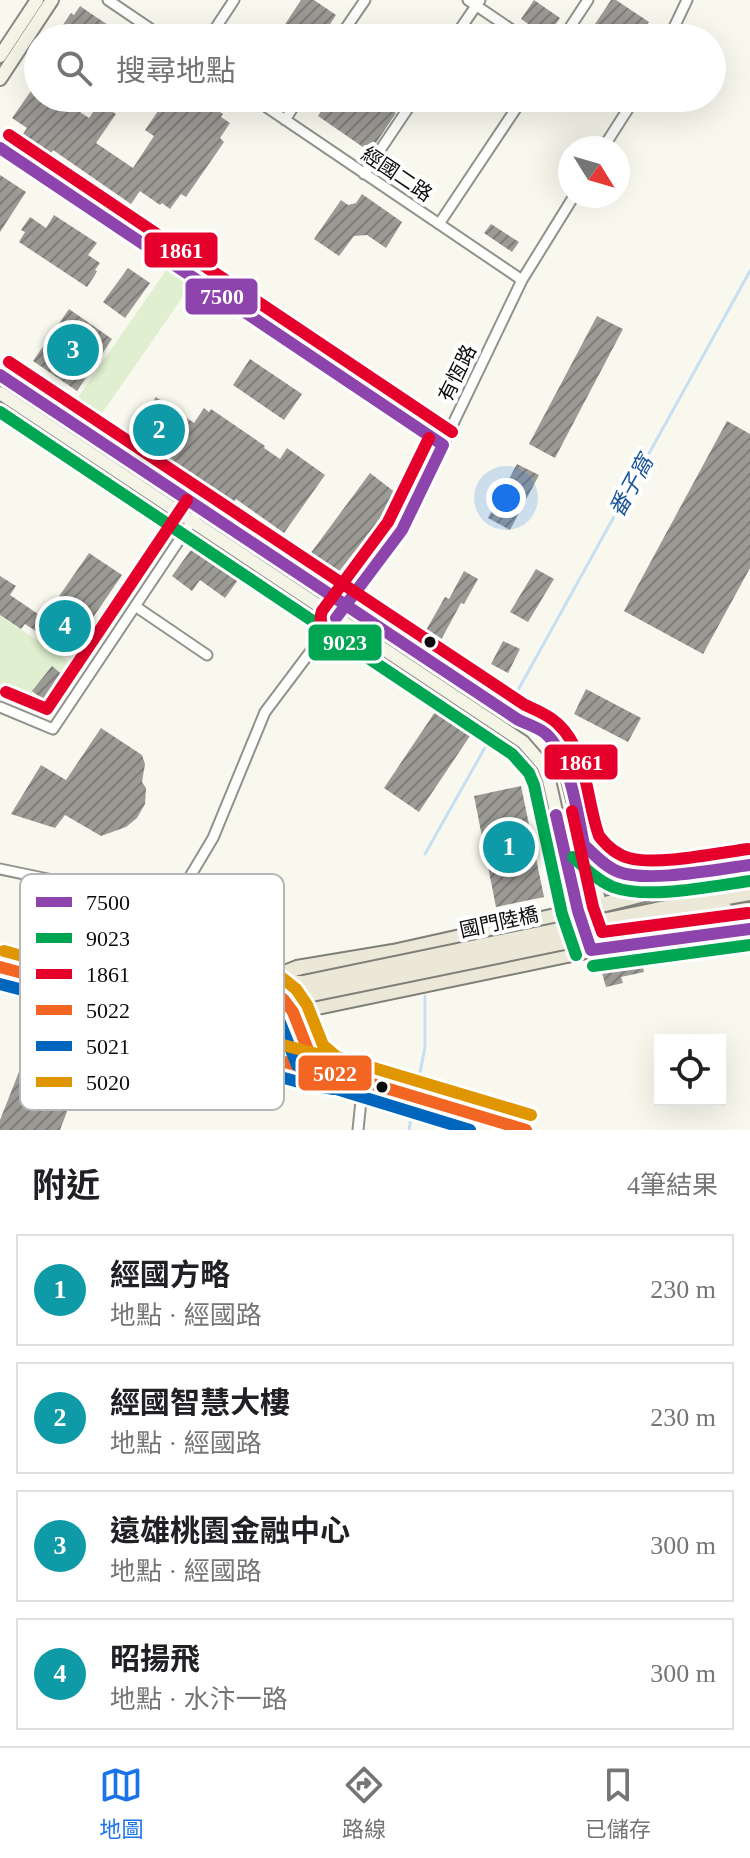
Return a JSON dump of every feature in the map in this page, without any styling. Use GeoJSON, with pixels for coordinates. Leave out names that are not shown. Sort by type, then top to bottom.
{"type":"FeatureCollection","features":[{"type":"Feature","properties":{"kind":"highway"},"geometry":{"type":"LineString","coordinates":[[656,910],[750,881]]}},
{"type":"Feature","properties":{"kind":"highway"},"geometry":{"type":"LineString","coordinates":[[725,909],[750,911]]}},
{"type":"Feature","properties":{"kind":"main road"},"geometry":{"type":"LineString","coordinates":[[284,973],[578,911],[750,866]]}},
{"type":"Feature","properties":{"kind":"main road","name":"國門陸橋"},"geometry":{"type":"LineString","coordinates":[[305,989],[656,910],[750,893]]}},
{"type":"Feature","properties":{"kind":"main road","name":"國門陸橋"},"geometry":{"type":"LineString","coordinates":[[305,989],[750,904]]}},
{"type":"Feature","properties":{"kind":"main road"},"geometry":{"type":"LineString","coordinates":[[284,1007],[591,950],[750,929]]}},
{"type":"Feature","properties":{"kind":"main road"},"geometry":{"type":"LineString","coordinates":[[0,967],[20,972]]}},
{"type":"Feature","properties":{"kind":"main road"},"geometry":{"type":"LineString","coordinates":[[0,980],[20,985]]}},
{"type":"Feature","properties":{"kind":"main road"},"geometry":{"type":"LineString","coordinates":[[284,986],[305,989]]}},
{"type":"Feature","properties":{"kind":"main road"},"geometry":{"type":"LineString","coordinates":[[284,1006],[289,1006],[305,989]]}},
{"type":"Feature","properties":{"kind":"street"},"geometry":{"type":"LineString","coordinates":[[0,56],[37,0]]}},
{"type":"Feature","properties":{"kind":"street"},"geometry":{"type":"LineString","coordinates":[[36,24],[52,0]]}},
{"type":"Feature","properties":{"kind":"street"},"geometry":{"type":"LineString","coordinates":[[108,0],[143,24]]}},
{"type":"Feature","properties":{"kind":"street"},"geometry":{"type":"LineString","coordinates":[[218,24],[234,0]]}},
{"type":"Feature","properties":{"kind":"street"},"geometry":{"type":"LineString","coordinates":[[349,24],[365,0]]}},
{"type":"Feature","properties":{"kind":"street"},"geometry":{"type":"LineString","coordinates":[[572,24],[588,0]]}},
{"type":"Feature","properties":{"kind":"street"},"geometry":{"type":"LineString","coordinates":[[676,24],[687,0]]}},
{"type":"Feature","properties":{"kind":"street"},"geometry":{"type":"LineString","coordinates":[[462,24],[474,2],[505,24]]}},
{"type":"Feature","properties":{"kind":"street"},"geometry":{"type":"LineString","coordinates":[[0,79],[24,43]]}},
{"type":"Feature","properties":{"kind":"street","name":"經國二路"},"geometry":{"type":"LineString","coordinates":[[273,112],[522,280]]}},
{"type":"Feature","properties":{"kind":"street"},"geometry":{"type":"LineString","coordinates":[[285,120],[290,112]]}},
{"type":"Feature","properties":{"kind":"street"},"geometry":{"type":"LineString","coordinates":[[364,174],[406,112]]}},
{"type":"Feature","properties":{"kind":"street"},"geometry":{"type":"LineString","coordinates":[[439,224],[514,112]]}},
{"type":"Feature","properties":{"kind":"street"},"geometry":{"type":"LineString","coordinates":[[611,136],[626,112]]}},
{"type":"Feature","properties":{"kind":"street"},"geometry":{"type":"LineString","coordinates":[[0,148],[443,445]]}},
{"type":"Feature","properties":{"kind":"street","name":"有恆路"},"geometry":{"type":"LineString","coordinates":[[336,618],[402,530],[522,280],[567,208]]}},
{"type":"Feature","properties":{"kind":"street"},"geometry":{"type":"LineString","coordinates":[[0,375],[517,719],[547,734],[562,757],[600,904]]}},
{"type":"Feature","properties":{"kind":"street"},"geometry":{"type":"LineString","coordinates":[[0,393],[523,742],[543,765],[549,780],[578,911],[591,950]]}},
{"type":"Feature","properties":{"kind":"street"},"geometry":{"type":"LineString","coordinates":[[0,707],[53,729],[200,509]]}},
{"type":"Feature","properties":{"kind":"street"},"geometry":{"type":"LineString","coordinates":[[135,606],[207,655]]}},
{"type":"Feature","properties":{"kind":"street"},"geometry":{"type":"LineString","coordinates":[[191,874],[213,838],[265,712],[336,618]]}},
{"type":"Feature","properties":{"kind":"street"},"geometry":{"type":"LineString","coordinates":[[584,845],[606,865],[622,874],[651,876],[750,866]]}},
{"type":"Feature","properties":{"kind":"street"},"geometry":{"type":"LineString","coordinates":[[0,869],[24,874]]}},
{"type":"Feature","properties":{"kind":"street"},"geometry":{"type":"LineString","coordinates":[[284,1002],[289,1006],[310,1055],[329,1071]]}},
{"type":"Feature","properties":{"kind":"street"},"geometry":{"type":"LineString","coordinates":[[284,1062],[329,1071],[526,1130]]}},
{"type":"Feature","properties":{"kind":"street"},"geometry":{"type":"LineString","coordinates":[[358,1130],[363,1081]]}},
{"type":"Feature","properties":{"kind":"green space"},"geometry":{"type":"Polygon","coordinates":[[[167,269],[191,285],[94,425],[70,409],[167,269]]]}},
{"type":"Feature","properties":{"kind":"green space"},"geometry":{"type":"Polygon","coordinates":[[[0,616],[78,667],[54,702],[47,706],[30,706],[0,695],[0,616]]]}},
{"type":"Feature","properties":{"kind":"building"},"geometry":{"type":"Polygon","coordinates":[[[301,0],[314,0],[336,15],[330,24],[285,24],[301,0]]]}},
{"type":"Feature","properties":{"kind":"building"},"geometry":{"type":"Polygon","coordinates":[[[534,0],[560,18],[556,24],[528,24],[521,19],[534,0]]]}},
{"type":"Feature","properties":{"kind":"building"},"geometry":{"type":"Polygon","coordinates":[[[611,0],[616,0],[649,22],[648,24],[595,24],[611,0]]]}},
{"type":"Feature","properties":{"kind":"building"},"geometry":{"type":"Polygon","coordinates":[[[80,6],[107,24],[64,24],[71,13],[74,15],[80,6]]]}},
{"type":"Feature","properties":{"kind":"building"},"geometry":{"type":"Polygon","coordinates":[[[24,101],[24,112],[80,112],[89,118],[93,112],[113,112],[116,114],[96,143],[133,168],[154,136],[145,130],[157,112],[220,112],[223,114],[221,117],[230,123],[220,138],[224,142],[186,197],[181,194],[170,209],[140,191],[131,204],[53,150],[49,156],[21,137],[27,128],[12,118],[24,101]]]}},
{"type":"Feature","properties":{"kind":"building"},"geometry":{"type":"Polygon","coordinates":[[[321,112],[396,113],[370,152],[318,116],[321,112]]]}},
{"type":"Feature","properties":{"kind":"building"},"geometry":{"type":"Polygon","coordinates":[[[0,175],[26,192],[0,232],[0,175]]]}},
{"type":"Feature","properties":{"kind":"building"},"geometry":{"type":"Polygon","coordinates":[[[362,194],[402,222],[386,248],[367,235],[354,236],[339,256],[314,239],[341,200],[348,205],[356,203],[362,194]]]}},
{"type":"Feature","properties":{"kind":"building"},"geometry":{"type":"Polygon","coordinates":[[[54,215],[97,243],[88,255],[100,263],[87,287],[19,242],[25,232],[21,230],[30,217],[46,228],[54,215]]]}},
{"type":"Feature","properties":{"kind":"building"},"geometry":{"type":"Polygon","coordinates":[[[491,224],[519,242],[512,252],[484,233],[491,224]]]}},
{"type":"Feature","properties":{"kind":"building"},"geometry":{"type":"Polygon","coordinates":[[[128,268],[150,283],[125,318],[103,302],[128,268]]]}},
{"type":"Feature","properties":{"kind":"building"},"geometry":{"type":"Polygon","coordinates":[[[69,309],[112,339],[77,391],[33,361],[69,309]]]}},
{"type":"Feature","properties":{"kind":"building"},"geometry":{"type":"Polygon","coordinates":[[[597,316],[623,329],[555,458],[529,444],[597,316]]]}},
{"type":"Feature","properties":{"kind":"building"},"geometry":{"type":"Polygon","coordinates":[[[250,359],[302,394],[284,420],[233,385],[250,359]]]}},
{"type":"Feature","properties":{"kind":"building"},"geometry":{"type":"Polygon","coordinates":[[[156,397],[194,423],[204,408],[209,412],[211,409],[280,459],[287,448],[325,475],[284,533],[236,499],[231,506],[127,438],[156,397]]]}},
{"type":"Feature","properties":{"kind":"building"},"geometry":{"type":"Polygon","coordinates":[[[727,421],[750,434],[750,568],[703,654],[624,611],[727,421]]]}},
{"type":"Feature","properties":{"kind":"building"},"geometry":{"type":"Polygon","coordinates":[[[517,464],[539,475],[510,530],[488,518],[517,464]]]}},
{"type":"Feature","properties":{"kind":"building"},"geometry":{"type":"Polygon","coordinates":[[[370,473],[396,493],[337,574],[310,554],[370,473]]]}},
{"type":"Feature","properties":{"kind":"building"},"geometry":{"type":"Polygon","coordinates":[[[203,544],[243,573],[225,598],[200,580],[192,591],[172,576],[193,547],[203,544]]]}},
{"type":"Feature","properties":{"kind":"building"},"geometry":{"type":"Polygon","coordinates":[[[89,553],[122,575],[72,655],[25,624],[21,629],[0,615],[0,576],[16,586],[10,595],[44,618],[89,553]]]}},
{"type":"Feature","properties":{"kind":"building"},"geometry":{"type":"Polygon","coordinates":[[[536,569],[554,579],[528,622],[510,612],[536,569]]]}},
{"type":"Feature","properties":{"kind":"building"},"geometry":{"type":"Polygon","coordinates":[[[464,571],[478,579],[441,640],[425,632],[445,597],[449,599],[464,571]]]}},
{"type":"Feature","properties":{"kind":"building"},"geometry":{"type":"Polygon","coordinates":[[[503,641],[520,649],[508,673],[491,664],[503,641]]]}},
{"type":"Feature","properties":{"kind":"building"},"geometry":{"type":"Polygon","coordinates":[[[52,666],[66,678],[47,702],[32,691],[52,666]]]}},
{"type":"Feature","properties":{"kind":"building"},"geometry":{"type":"Polygon","coordinates":[[[586,689],[641,718],[628,742],[574,714],[586,689]]]}},
{"type":"Feature","properties":{"kind":"building"},"geometry":{"type":"Polygon","coordinates":[[[437,709],[472,733],[419,812],[384,788],[437,709]]]}},
{"type":"Feature","properties":{"kind":"building"},"geometry":{"type":"Polygon","coordinates":[[[101,728],[142,755],[145,764],[142,782],[146,788],[145,804],[137,818],[126,827],[101,836],[65,815],[55,828],[11,814],[41,765],[66,780],[101,728]]]}},
{"type":"Feature","properties":{"kind":"building"},"geometry":{"type":"Polygon","coordinates":[[[521,786],[544,897],[496,907],[474,796],[521,786]]]}},
{"type":"Feature","properties":{"kind":"building"},"geometry":{"type":"Polygon","coordinates":[[[642,963],[644,972],[621,977],[623,983],[606,987],[600,966],[642,963]]]}},
{"type":"Feature","properties":{"kind":"building"},"geometry":{"type":"Polygon","coordinates":[[[20,1069],[20,1110],[68,1110],[60,1130],[0,1130],[0,1120],[20,1069]]]}},
{"type":"Feature","properties":{"kind":"waterway","name":"番子窩"},"geometry":{"type":"LineString","coordinates":[[512,701],[750,271]]}},
{"type":"Feature","properties":{"kind":"waterway","name":"番子窩"},"geometry":{"type":"LineString","coordinates":[[425,854],[496,728]]}},
{"type":"Feature","properties":{"kind":"waterway","name":"番子窩"},"geometry":{"type":"LineString","coordinates":[[417,1088],[425,1047],[425,996]]}},
{"type":"Feature","properties":{"kind":"waterway","name":"番子窩"},"geometry":{"type":"LineString","coordinates":[[409,1130],[413,1106]]}},
{"type":"Feature","properties":{"kind":"transit line","name":"1861"},"geometry":{"type":"LineString","coordinates":[[9,135],[452,432]]}},
{"type":"Feature","properties":{"kind":"transit line","name":"7500"},"geometry":{"type":"LineString","coordinates":[[0,148],[443,445]]}},
{"type":"Feature","properties":{"kind":"transit line","name":"1861"},"geometry":{"type":"LineString","coordinates":[[9,362],[525,705],[554,721],[568,735],[581,762],[599,836],[616,852],[629,858],[655,861],[748,849]]}},
{"type":"Feature","properties":{"kind":"transit line","name":"7500"},"geometry":{"type":"LineString","coordinates":[[0,375],[517,719],[545,733],[566,769],[584,845]]}},
{"type":"Feature","properties":{"kind":"transit line","name":"9023"},"geometry":{"type":"LineString","coordinates":[[0,412],[512,754],[529,773],[534,785],[562,914],[576,955]]}},
{"type":"Feature","properties":{"kind":"transit line","name":"1861"},"geometry":{"type":"LineString","coordinates":[[338,638],[322,624],[322,611],[388,522],[429,438]]}},
{"type":"Feature","properties":{"kind":"transit line","name":"7500"},"geometry":{"type":"LineString","coordinates":[[336,618],[402,530],[443,445]]}},
{"type":"Feature","properties":{"kind":"transit line","name":"1861"},"geometry":{"type":"LineString","coordinates":[[6,692],[47,709],[187,500]]}},
{"type":"Feature","properties":{"kind":"transit line","name":"1861"},"geometry":{"type":"LineString","coordinates":[[572,811],[593,907],[602,932],[748,913]]}},
{"type":"Feature","properties":{"kind":"transit line","name":"7500"},"geometry":{"type":"LineString","coordinates":[[556,815],[578,911],[591,950]]}},
{"type":"Feature","properties":{"kind":"transit line","name":"7500"},"geometry":{"type":"LineString","coordinates":[[584,845],[609,867],[632,875],[683,874],[750,865]]}},
{"type":"Feature","properties":{"kind":"transit line","name":"9023"},"geometry":{"type":"LineString","coordinates":[[573,857],[602,881],[627,891],[681,891],[750,881]]}},
{"type":"Feature","properties":{"kind":"transit line","name":"7500"},"geometry":{"type":"LineString","coordinates":[[591,950],[750,929]]}},
{"type":"Feature","properties":{"kind":"transit line","name":"9023"},"geometry":{"type":"LineString","coordinates":[[593,966],[750,945]]}},
{"type":"Feature","properties":{"kind":"transit line","name":"5020"},"geometry":{"type":"LineString","coordinates":[[4,951],[20,955]]}},
{"type":"Feature","properties":{"kind":"transit line","name":"5022"},"geometry":{"type":"LineString","coordinates":[[0,967],[20,972]]}},
{"type":"Feature","properties":{"kind":"transit line","name":"5020"},"geometry":{"type":"LineString","coordinates":[[284,979],[296,989],[307,1005],[323,1045],[337,1057],[531,1115]]}},
{"type":"Feature","properties":{"kind":"transit line","name":"5021"},"geometry":{"type":"LineString","coordinates":[[0,984],[20,989]]}},
{"type":"Feature","properties":{"kind":"transit line","name":"5022"},"geometry":{"type":"LineString","coordinates":[[284,1000],[293,1012],[310,1055],[329,1071],[526,1130]]}},
{"type":"Feature","properties":{"kind":"transit line","name":"5021"},"geometry":{"type":"LineString","coordinates":[[284,1032],[297,1065],[320,1084],[470,1130]]}},
{"type":"Feature","properties":{"kind":"transit line","name":"5020"},"geometry":{"type":"LineString","coordinates":[[284,1045],[337,1057]]}},
{"type":"Feature","properties":{"kind":"transit line","name":"5022"},"geometry":{"type":"LineString","coordinates":[[284,1062],[335,1073]]}},
{"type":"Feature","properties":{"kind":"transit line","name":"5021"},"geometry":{"type":"LineString","coordinates":[[284,1078],[333,1089]]}},
{"type":"Feature","properties":{"kind":"place","name":"遠雄桃園金融中心"},"geometry":{"type":"Point","coordinates":[73,350]}},
{"type":"Feature","properties":{"kind":"place","name":"經國智慧大樓"},"geometry":{"type":"Point","coordinates":[159,430]}},
{"type":"Feature","properties":{"kind":"place","name":"昭揚飛"},"geometry":{"type":"Point","coordinates":[65,626]}},
{"type":"Feature","properties":{"kind":"place","name":"經國方略"},"geometry":{"type":"Point","coordinates":[509,847]}}]}
